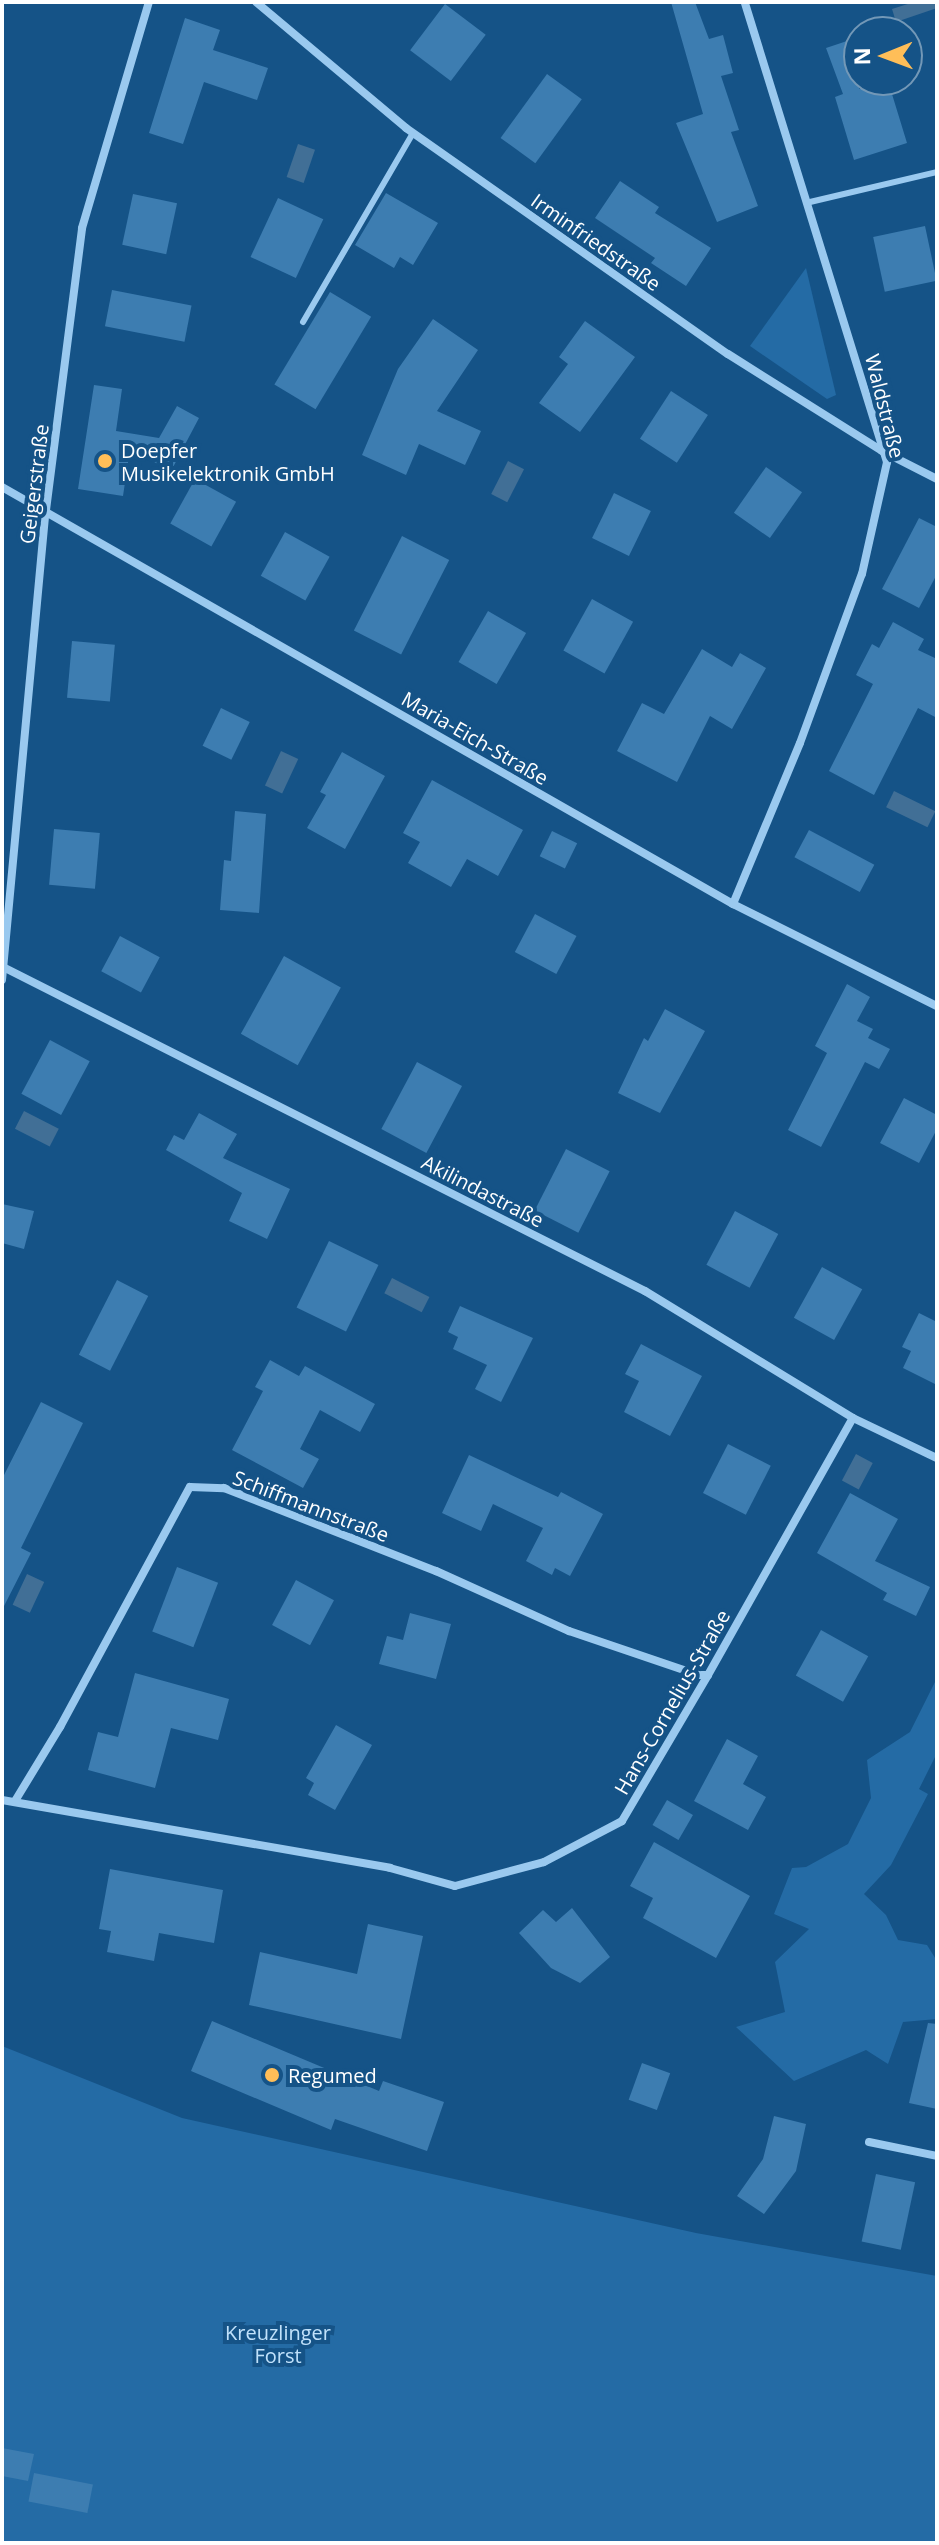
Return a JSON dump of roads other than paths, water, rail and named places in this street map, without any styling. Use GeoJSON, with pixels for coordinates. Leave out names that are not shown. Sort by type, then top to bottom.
{"type":"FeatureCollection","features":[{"type":"Feature","properties":{"kind":"street","name":"Geigerstraße"},"geometry":{"type":"LineString","coordinates":[[2,980],[46,510],[82,228],[149,2]]}},
{"type":"Feature","properties":{"kind":"street","name":"Irminfriedstraße"},"geometry":{"type":"LineString","coordinates":[[256,2],[413,133],[728,354],[882,451],[937,479]]}},
{"type":"Feature","properties":{"kind":"street","name":"Waldstraße"},"geometry":{"type":"LineString","coordinates":[[733,904],[800,743],[862,574],[887,462],[810,202],[745,2]]}},
{"type":"Feature","properties":{"kind":"street","name":"Maria-Eich-Straße"},"geometry":{"type":"LineString","coordinates":[[2,487],[733,904],[937,1006]]}},
{"type":"Feature","properties":{"kind":"street","name":"Akilindastraße"},"geometry":{"type":"LineString","coordinates":[[5,968],[645,1291],[853,1418],[937,1458]]}},
{"type":"Feature","properties":{"kind":"street","name":"Hans-Cornelius-Straße"},"geometry":{"type":"LineString","coordinates":[[2,1800],[390,1868],[455,1886],[544,1862],[622,1821],[853,1418]]}},
{"type":"Feature","properties":{"kind":"street","name":"Schiffmannstraße"},"geometry":{"type":"LineString","coordinates":[[15,1801],[60,1727],[190,1487],[224,1488],[436,1571],[569,1631],[698,1675],[708,1675]]}},
{"type":"Feature","properties":{"kind":"street"},"geometry":{"type":"LineString","coordinates":[[869,2142],[937,2156]]}},
{"type":"Feature","properties":{"kind":"lane"},"geometry":{"type":"LineString","coordinates":[[303,322],[413,133]]}},
{"type":"Feature","properties":{"kind":"lane"},"geometry":{"type":"LineString","coordinates":[[810,202],[937,172]]}},
{"type":"Feature","properties":{"kind":"place","name":"Doepfer Musikelektronik GmbH"},"geometry":{"type":"Point","coordinates":[105,461]}},
{"type":"Feature","properties":{"kind":"place","name":"Regumed"},"geometry":{"type":"Point","coordinates":[272,2075]}},
{"type":"Feature","properties":{"kind":"park label","name":"Kreuzlinger Forst"},"geometry":{"type":"Point","coordinates":[278,2344]}}]}
